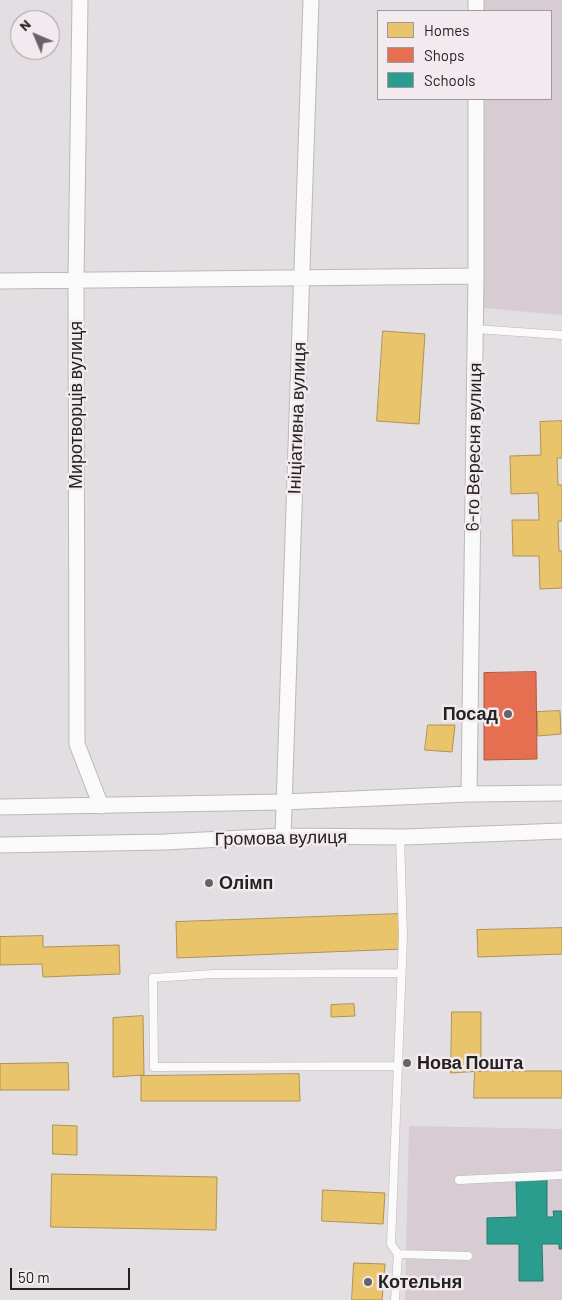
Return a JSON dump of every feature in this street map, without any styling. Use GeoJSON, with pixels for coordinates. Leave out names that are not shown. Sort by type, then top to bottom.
{"type":"FeatureCollection","features":[{"type":"Feature","properties":{"kind":"street","name":"Миротворців вулиця"},"geometry":{"type":"LineString","coordinates":[[80,0],[76,280],[76,744],[101,806]]}},
{"type":"Feature","properties":{"kind":"street","name":"Ініціативна вулиця"},"geometry":{"type":"LineString","coordinates":[[283,836],[311,0]]}},
{"type":"Feature","properties":{"kind":"street","name":"6-го Вересня вулиця"},"geometry":{"type":"LineString","coordinates":[[469,794],[476,276],[476,100]]}},
{"type":"Feature","properties":{"kind":"street"},"geometry":{"type":"LineString","coordinates":[[0,281],[476,276]]}},
{"type":"Feature","properties":{"kind":"street","name":"Громова вулиця"},"geometry":{"type":"LineString","coordinates":[[0,807],[283,802],[469,794],[562,793]]}},
{"type":"Feature","properties":{"kind":"street","name":"Громова вулиця"},"geometry":{"type":"LineString","coordinates":[[0,846],[164,842],[283,836],[400,837],[562,831]]}},
{"type":"Feature","properties":{"kind":"lane"},"geometry":{"type":"LineString","coordinates":[[475,329],[562,335]]}},
{"type":"Feature","properties":{"kind":"lane"},"geometry":{"type":"LineString","coordinates":[[395,1300],[398,1254],[391,1244],[403,936],[400,837]]}},
{"type":"Feature","properties":{"kind":"lane"},"geometry":{"type":"LineString","coordinates":[[397,1066],[154,1067],[153,978],[213,974],[401,973]]}},
{"type":"Feature","properties":{"kind":"lane"},"geometry":{"type":"LineString","coordinates":[[459,1180],[562,1175]]}},
{"type":"Feature","properties":{"kind":"lane"},"geometry":{"type":"LineString","coordinates":[[398,1254],[468,1256]]}},
{"type":"Feature","properties":{"kind":"shaded area"},"geometry":{"type":"Polygon","coordinates":[[[484,0],[562,0],[562,315],[484,308],[484,100],[552,100],[552,10],[484,10],[484,0]]]}},
{"type":"Feature","properties":{"kind":"shaded area"},"geometry":{"type":"Polygon","coordinates":[[[409,1126],[562,1129],[562,1300],[405,1300],[409,1126]]]}},
{"type":"Feature","properties":{"kind":"building: Homes"},"geometry":{"type":"Polygon","coordinates":[[[383,331],[425,334],[419,424],[377,421],[383,331]]]}},
{"type":"Feature","properties":{"kind":"building: Homes"},"geometry":{"type":"Polygon","coordinates":[[[562,421],[562,458],[557,458],[558,485],[562,485],[562,521],[558,521],[559,551],[562,551],[562,588],[540,589],[539,556],[513,556],[512,520],[539,520],[538,493],[511,494],[510,456],[541,455],[540,422],[562,421]]]}},
{"type":"Feature","properties":{"kind":"building: Homes"},"geometry":{"type":"Polygon","coordinates":[[[560,711],[561,734],[538,736],[537,712],[560,711]]]}},
{"type":"Feature","properties":{"kind":"building: Homes"},"geometry":{"type":"Polygon","coordinates":[[[428,725],[455,725],[452,752],[425,750],[428,725]]]}},
{"type":"Feature","properties":{"kind":"building: Homes"},"geometry":{"type":"Polygon","coordinates":[[[399,914],[403,949],[177,958],[176,922],[399,914]]]}},
{"type":"Feature","properties":{"kind":"building: Homes"},"geometry":{"type":"Polygon","coordinates":[[[562,928],[562,954],[478,957],[477,930],[562,928]]]}},
{"type":"Feature","properties":{"kind":"building: Homes"},"geometry":{"type":"Polygon","coordinates":[[[43,936],[43,947],[119,945],[120,974],[43,977],[42,964],[0,965],[0,937],[43,936]]]}},
{"type":"Feature","properties":{"kind":"building: Homes"},"geometry":{"type":"Polygon","coordinates":[[[354,1004],[355,1016],[331,1017],[331,1005],[354,1004]]]}},
{"type":"Feature","properties":{"kind":"building: Homes"},"geometry":{"type":"Polygon","coordinates":[[[452,1012],[481,1012],[481,1071],[451,1073],[452,1012]]]}},
{"type":"Feature","properties":{"kind":"building: Homes"},"geometry":{"type":"Polygon","coordinates":[[[143,1016],[144,1075],[113,1077],[113,1018],[143,1016]]]}},
{"type":"Feature","properties":{"kind":"building: Homes"},"geometry":{"type":"Polygon","coordinates":[[[68,1063],[69,1090],[0,1090],[0,1064],[68,1063]]]}},
{"type":"Feature","properties":{"kind":"building: Homes"},"geometry":{"type":"Polygon","coordinates":[[[475,1071],[562,1071],[562,1098],[474,1098],[475,1071]]]}},
{"type":"Feature","properties":{"kind":"building: Homes"},"geometry":{"type":"Polygon","coordinates":[[[299,1074],[300,1101],[141,1101],[141,1076],[299,1074]]]}},
{"type":"Feature","properties":{"kind":"building: Homes"},"geometry":{"type":"Polygon","coordinates":[[[53,1125],[77,1126],[77,1155],[53,1154],[53,1125]]]}},
{"type":"Feature","properties":{"kind":"building: Homes"},"geometry":{"type":"Polygon","coordinates":[[[52,1174],[217,1177],[216,1230],[51,1227],[52,1174]]]}},
{"type":"Feature","properties":{"kind":"building: Homes"},"geometry":{"type":"Polygon","coordinates":[[[323,1190],[385,1193],[383,1224],[322,1221],[323,1190]]]}},
{"type":"Feature","properties":{"kind":"building: Homes","name":"Котельня"},"geometry":{"type":"Polygon","coordinates":[[[354,1263],[385,1264],[382,1300],[352,1300],[354,1263]]]}},
{"type":"Feature","properties":{"kind":"building: Shops"},"geometry":{"type":"Polygon","coordinates":[[[536,672],[537,759],[484,760],[484,673],[536,672]]]}},
{"type":"Feature","properties":{"kind":"building: Schools"},"geometry":{"type":"Polygon","coordinates":[[[547,1180],[547,1217],[554,1217],[553,1211],[562,1211],[562,1249],[559,1249],[559,1244],[542,1244],[543,1281],[519,1281],[519,1244],[487,1244],[487,1218],[517,1217],[516,1181],[547,1180]]]}},
{"type":"Feature","properties":{"kind":"place","name":"Посад"},"geometry":{"type":"Point","coordinates":[508,714]}},
{"type":"Feature","properties":{"kind":"place","name":"Олімп"},"geometry":{"type":"Point","coordinates":[209,883]}},
{"type":"Feature","properties":{"kind":"place","name":"Нова Пошта"},"geometry":{"type":"Point","coordinates":[407,1063]}},
{"type":"Feature","properties":{"kind":"place","name":"Котельня"},"geometry":{"type":"Point","coordinates":[368,1282]}}]}
